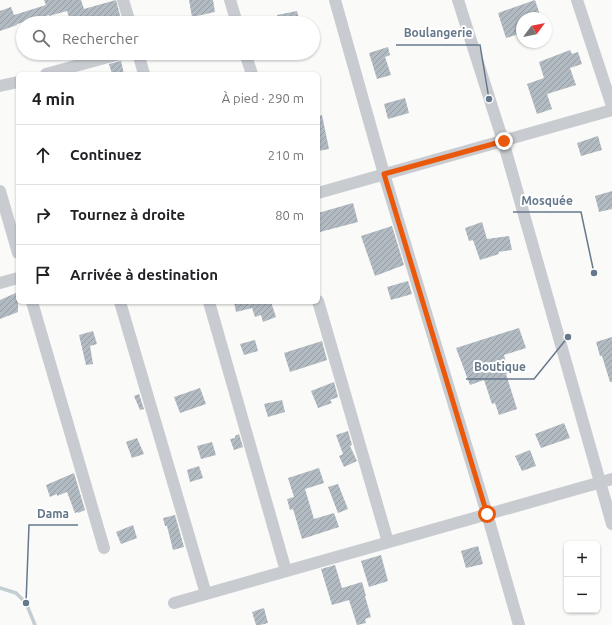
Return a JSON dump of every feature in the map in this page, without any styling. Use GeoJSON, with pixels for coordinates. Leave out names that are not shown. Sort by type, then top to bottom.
{"type":"FeatureCollection","features":[{"type":"Feature","properties":{"kind":"street"},"geometry":{"type":"LineString","coordinates":[[123,0],[128,16]]}},
{"type":"Feature","properties":{"kind":"street"},"geometry":{"type":"LineString","coordinates":[[230,0],[235,16]]}},
{"type":"Feature","properties":{"kind":"street"},"geometry":{"type":"LineString","coordinates":[[335,0],[384,174],[519,625]]}},
{"type":"Feature","properties":{"kind":"street"},"geometry":{"type":"LineString","coordinates":[[458,0],[504,141],[606,480],[612,524]]}},
{"type":"Feature","properties":{"kind":"street"},"geometry":{"type":"LineString","coordinates":[[577,0],[612,106]]}},
{"type":"Feature","properties":{"kind":"street"},"geometry":{"type":"LineString","coordinates":[[56,72],[98,60]]}},
{"type":"Feature","properties":{"kind":"street"},"geometry":{"type":"LineString","coordinates":[[140,60],[143,72]]}},
{"type":"Feature","properties":{"kind":"street"},"geometry":{"type":"LineString","coordinates":[[248,60],[251,72]]}},
{"type":"Feature","properties":{"kind":"street"},"geometry":{"type":"LineString","coordinates":[[0,86],[16,82]]}},
{"type":"Feature","properties":{"kind":"street"},"geometry":{"type":"LineString","coordinates":[[320,192],[612,110]]}},
{"type":"Feature","properties":{"kind":"street"},"geometry":{"type":"LineString","coordinates":[[0,192],[16,246]]}},
{"type":"Feature","properties":{"kind":"street"},"geometry":{"type":"LineString","coordinates":[[0,283],[16,279]]}},
{"type":"Feature","properties":{"kind":"street"},"geometry":{"type":"LineString","coordinates":[[33,304],[104,548]]}},
{"type":"Feature","properties":{"kind":"street"},"geometry":{"type":"LineString","coordinates":[[121,304],[206,594]]}},
{"type":"Feature","properties":{"kind":"street"},"geometry":{"type":"LineString","coordinates":[[210,304],[286,571]]}},
{"type":"Feature","properties":{"kind":"street"},"geometry":{"type":"LineString","coordinates":[[319,304],[388,542]]}},
{"type":"Feature","properties":{"kind":"street"},"geometry":{"type":"LineString","coordinates":[[174,603],[606,480]]}},
{"type":"Feature","properties":{"kind":"building"},"geometry":{"type":"Polygon","coordinates":[[[44,0],[81,0],[84,9],[116,0],[120,16],[69,16],[67,11],[49,16],[16,16],[16,25],[0,31],[0,11],[11,7],[14,15],[46,5],[44,0]]]}},
{"type":"Feature","properties":{"kind":"building"},"geometry":{"type":"Polygon","coordinates":[[[189,0],[213,0],[215,12],[192,16],[189,0]]]}},
{"type":"Feature","properties":{"kind":"building"},"geometry":{"type":"Polygon","coordinates":[[[535,0],[539,12],[516,12],[516,35],[506,38],[498,13],[535,0]]]}},
{"type":"Feature","properties":{"kind":"building"},"geometry":{"type":"Polygon","coordinates":[[[297,11],[298,16],[277,16],[297,11]]]}},
{"type":"Feature","properties":{"kind":"building"},"geometry":{"type":"Polygon","coordinates":[[[388,47],[390,55],[385,57],[391,75],[377,79],[369,53],[388,47]]]}},
{"type":"Feature","properties":{"kind":"building"},"geometry":{"type":"Polygon","coordinates":[[[570,50],[572,54],[578,52],[582,64],[570,68],[576,85],[547,94],[552,109],[537,114],[527,84],[544,78],[539,62],[570,50]]]}},
{"type":"Feature","properties":{"kind":"building"},"geometry":{"type":"Polygon","coordinates":[[[121,61],[124,72],[111,72],[109,64],[121,61]]]}},
{"type":"Feature","properties":{"kind":"building"},"geometry":{"type":"Polygon","coordinates":[[[405,98],[409,113],[388,119],[384,104],[405,98]]]}},
{"type":"Feature","properties":{"kind":"building"},"geometry":{"type":"Polygon","coordinates":[[[322,115],[329,149],[320,151],[320,116],[322,115]]]}},
{"type":"Feature","properties":{"kind":"building"},"geometry":{"type":"Polygon","coordinates":[[[598,136],[602,150],[581,156],[577,143],[598,136]]]}},
{"type":"Feature","properties":{"kind":"building"},"geometry":{"type":"Polygon","coordinates":[[[612,191],[612,209],[599,212],[595,196],[612,191]]]}},
{"type":"Feature","properties":{"kind":"building"},"geometry":{"type":"Polygon","coordinates":[[[353,203],[358,222],[320,232],[320,212],[353,203]]]}},
{"type":"Feature","properties":{"kind":"building"},"geometry":{"type":"Polygon","coordinates":[[[482,222],[487,239],[509,236],[512,250],[498,252],[499,254],[480,260],[473,240],[469,241],[465,228],[482,222]]]}},
{"type":"Feature","properties":{"kind":"building"},"geometry":{"type":"Polygon","coordinates":[[[392,226],[404,265],[375,276],[361,236],[392,226]]]}},
{"type":"Feature","properties":{"kind":"building"},"geometry":{"type":"Polygon","coordinates":[[[408,281],[412,294],[391,300],[387,287],[408,281]]]}},
{"type":"Feature","properties":{"kind":"building"},"geometry":{"type":"Polygon","coordinates":[[[16,293],[18,312],[0,319],[0,300],[16,293]]]}},
{"type":"Feature","properties":{"kind":"building"},"geometry":{"type":"Polygon","coordinates":[[[234,304],[272,304],[276,317],[263,322],[261,315],[255,317],[252,308],[236,312],[234,304]]]}},
{"type":"Feature","properties":{"kind":"building"},"geometry":{"type":"Polygon","coordinates":[[[519,328],[526,348],[504,355],[509,372],[506,374],[517,409],[499,415],[495,403],[492,404],[484,380],[470,385],[456,348],[519,328]]]}},
{"type":"Feature","properties":{"kind":"building"},"geometry":{"type":"Polygon","coordinates":[[[93,331],[97,344],[90,346],[93,364],[86,365],[79,335],[93,331]]]}},
{"type":"Feature","properties":{"kind":"building"},"geometry":{"type":"Polygon","coordinates":[[[612,337],[612,382],[610,382],[596,342],[612,337]]]}},
{"type":"Feature","properties":{"kind":"building"},"geometry":{"type":"Polygon","coordinates":[[[255,340],[258,351],[244,355],[240,344],[255,340]]]}},
{"type":"Feature","properties":{"kind":"building"},"geometry":{"type":"Polygon","coordinates":[[[322,341],[327,360],[290,372],[284,353],[322,341]]]}},
{"type":"Feature","properties":{"kind":"building"},"geometry":{"type":"Polygon","coordinates":[[[334,382],[338,397],[330,400],[332,403],[318,408],[311,391],[334,382]]]}},
{"type":"Feature","properties":{"kind":"building"},"geometry":{"type":"Polygon","coordinates":[[[200,388],[206,404],[180,413],[174,397],[200,388]]]}},
{"type":"Feature","properties":{"kind":"building"},"geometry":{"type":"Polygon","coordinates":[[[139,394],[144,409],[140,410],[134,396],[139,394]]]}},
{"type":"Feature","properties":{"kind":"building"},"geometry":{"type":"Polygon","coordinates":[[[282,400],[285,412],[268,417],[264,404],[282,400]]]}},
{"type":"Feature","properties":{"kind":"building"},"geometry":{"type":"Polygon","coordinates":[[[564,423],[570,438],[541,448],[535,434],[564,423]]]}},
{"type":"Feature","properties":{"kind":"building"},"geometry":{"type":"Polygon","coordinates":[[[348,431],[352,445],[350,446],[357,461],[344,467],[339,456],[343,454],[336,435],[348,431]]]}},
{"type":"Feature","properties":{"kind":"building"},"geometry":{"type":"Polygon","coordinates":[[[239,434],[243,447],[234,450],[230,439],[235,438],[235,436],[239,434]]]}},
{"type":"Feature","properties":{"kind":"building"},"geometry":{"type":"Polygon","coordinates":[[[137,438],[144,454],[132,458],[126,442],[137,438]]]}},
{"type":"Feature","properties":{"kind":"building"},"geometry":{"type":"Polygon","coordinates":[[[212,442],[216,455],[201,459],[197,446],[212,442]]]}},
{"type":"Feature","properties":{"kind":"building"},"geometry":{"type":"Polygon","coordinates":[[[530,450],[536,466],[522,471],[515,456],[530,450]]]}},
{"type":"Feature","properties":{"kind":"building"},"geometry":{"type":"Polygon","coordinates":[[[199,466],[203,478],[190,482],[187,470],[199,466]]]}},
{"type":"Feature","properties":{"kind":"building"},"geometry":{"type":"Polygon","coordinates":[[[319,468],[324,483],[305,489],[314,519],[334,513],[339,527],[302,539],[293,509],[290,510],[287,499],[294,497],[288,478],[319,468]]]}},
{"type":"Feature","properties":{"kind":"building"},"geometry":{"type":"Polygon","coordinates":[[[74,473],[85,510],[78,513],[75,513],[67,492],[50,497],[46,485],[74,473]]]}},
{"type":"Feature","properties":{"kind":"building"},"geometry":{"type":"Polygon","coordinates":[[[338,484],[348,509],[338,513],[328,487],[338,484]]]}},
{"type":"Feature","properties":{"kind":"building"},"geometry":{"type":"Polygon","coordinates":[[[175,515],[184,547],[173,550],[167,526],[165,526],[163,518],[175,515]]]}},
{"type":"Feature","properties":{"kind":"building"},"geometry":{"type":"Polygon","coordinates":[[[133,525],[137,538],[121,544],[116,532],[133,525]]]}},
{"type":"Feature","properties":{"kind":"building"},"geometry":{"type":"Polygon","coordinates":[[[478,546],[483,564],[466,568],[461,551],[478,546]]]}},
{"type":"Feature","properties":{"kind":"building"},"geometry":{"type":"Polygon","coordinates":[[[381,555],[388,581],[369,587],[361,561],[381,555]]]}},
{"type":"Feature","properties":{"kind":"building"},"geometry":{"type":"Polygon","coordinates":[[[335,565],[342,588],[362,582],[371,617],[365,619],[366,623],[357,625],[349,600],[332,605],[321,569],[335,565]]]}},
{"type":"Feature","properties":{"kind":"building"},"geometry":{"type":"Polygon","coordinates":[[[264,608],[268,623],[256,625],[252,612],[264,608]]]}},
{"type":"Feature","properties":{"kind":"waterway"},"geometry":{"type":"LineString","coordinates":[[0,588],[16,593],[26,603],[35,625]]}},
{"type":"Feature","properties":{"kind":"place","name":"Boulangerie"},"geometry":{"type":"Point","coordinates":[489,99]}},
{"type":"Feature","properties":{"kind":"place","name":"Mosquée"},"geometry":{"type":"Point","coordinates":[594,273]}},
{"type":"Feature","properties":{"kind":"place","name":"Boutique"},"geometry":{"type":"Point","coordinates":[568,337]}},
{"type":"Feature","properties":{"kind":"place","name":"Dama"},"geometry":{"type":"Point","coordinates":[26,603]}},
{"type":"Feature","properties":{"kind":"route"},"geometry":{"type":"LineString","coordinates":[[487,514],[384,174],[504,141]]}}]}
